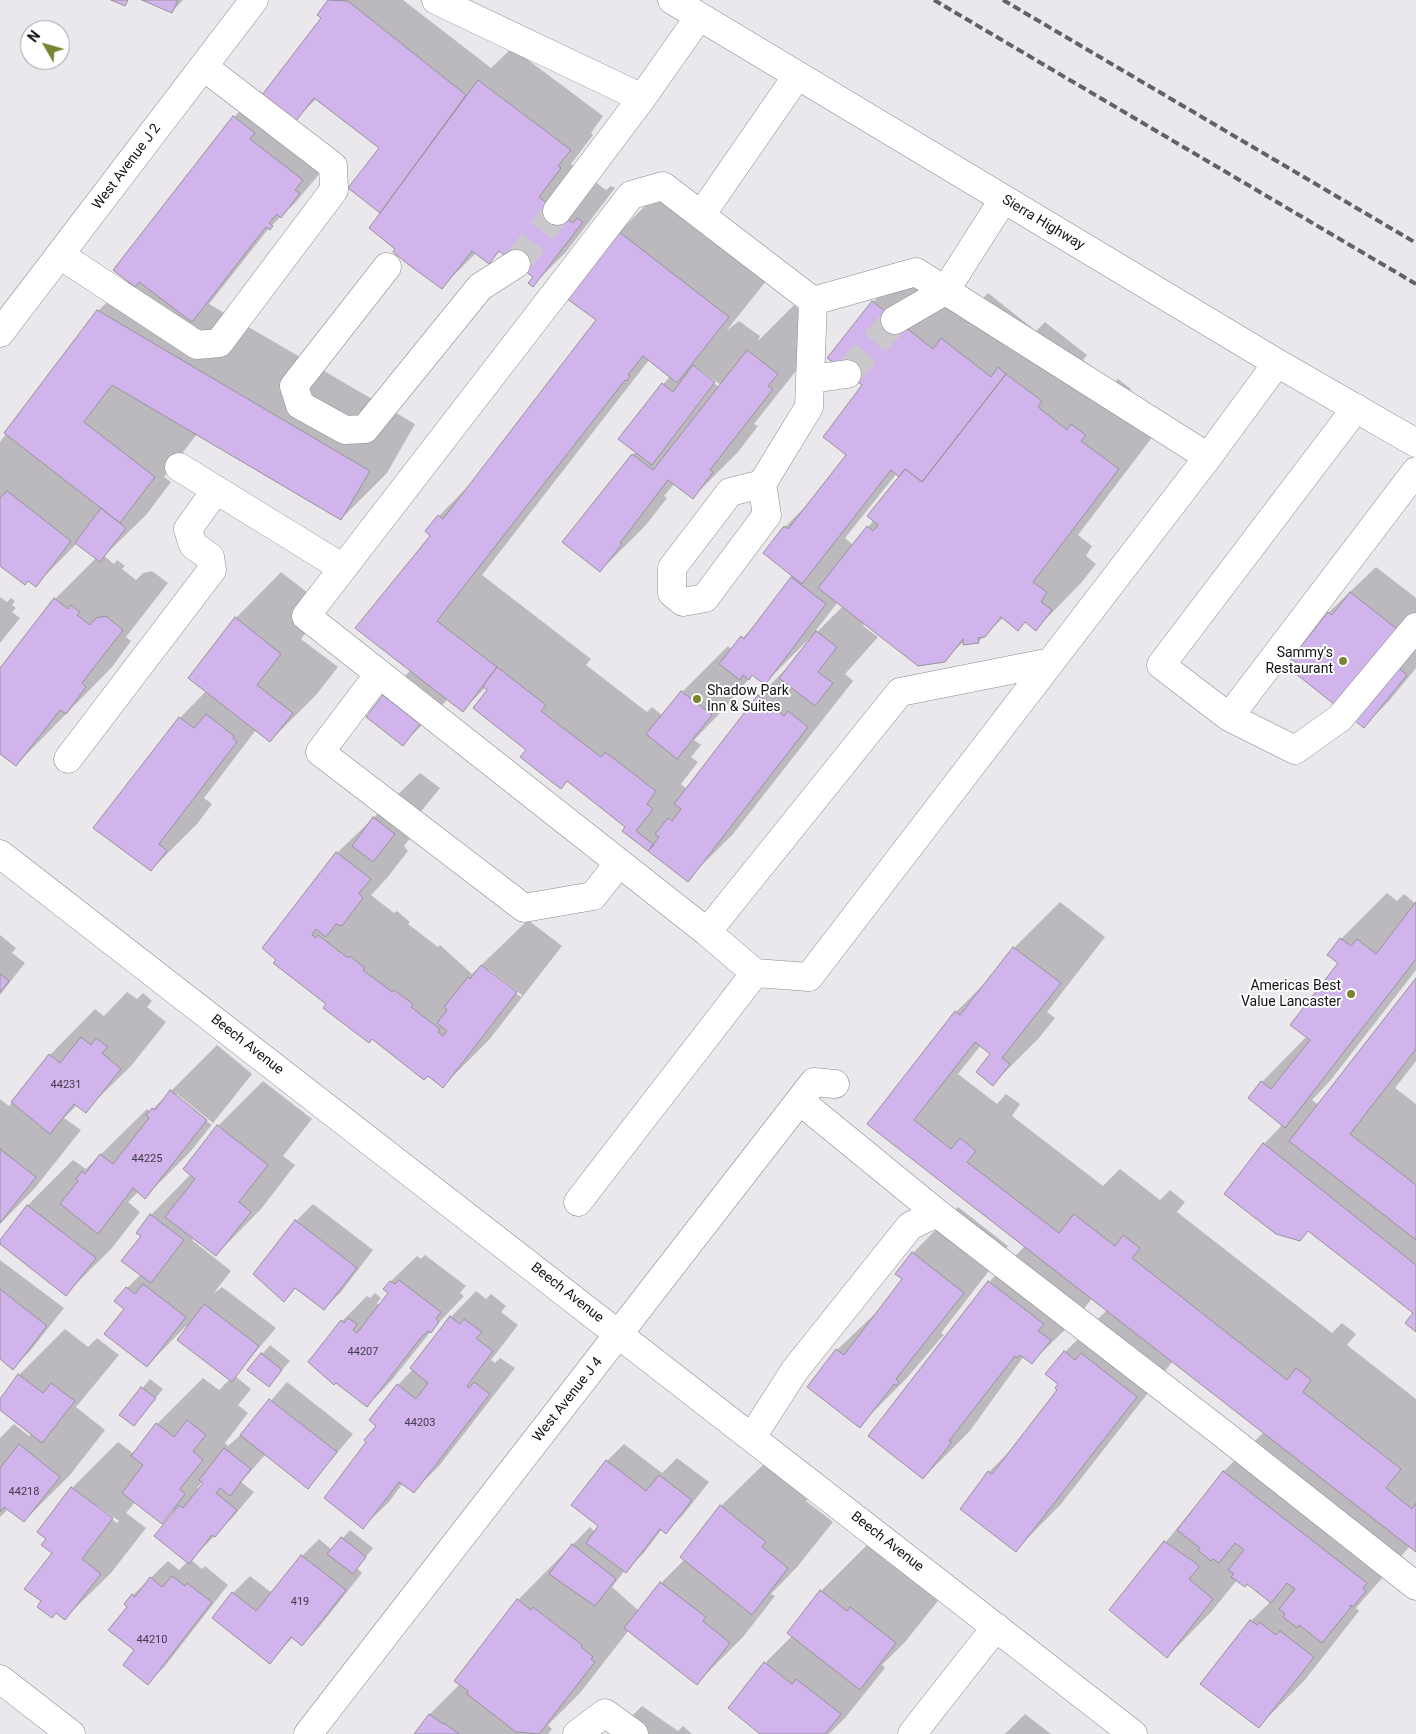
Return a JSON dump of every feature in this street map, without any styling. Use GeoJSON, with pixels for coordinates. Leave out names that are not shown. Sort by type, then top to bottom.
{"type":"FeatureCollection","features":[{"type":"Feature","properties":{"kind":"street","name":"West Avenue J 2"},"geometry":{"type":"LineString","coordinates":[[3,324],[60,255],[254,0]]}},
{"type":"Feature","properties":{"kind":"street"},"geometry":{"type":"LineString","coordinates":[[436,0],[642,98]]}},
{"type":"Feature","properties":{"kind":"street","name":"Sierra Highway"},"geometry":{"type":"LineString","coordinates":[[672,0],[1003,200],[1277,363],[1416,443]]}},
{"type":"Feature","properties":{"kind":"street"},"geometry":{"type":"LineString","coordinates":[[557,211],[642,98],[699,17]]}},
{"type":"Feature","properties":{"kind":"street"},"geometry":{"type":"LineString","coordinates":[[60,255],[197,345],[219,343],[334,190],[334,182],[333,166],[204,66]]}},
{"type":"Feature","properties":{"kind":"street"},"geometry":{"type":"LineString","coordinates":[[701,215],[797,76]]}},
{"type":"Feature","properties":{"kind":"street"},"geometry":{"type":"LineString","coordinates":[[813,301],[662,186],[631,195],[306,616],[707,932],[755,972],[809,977],[1208,457],[1277,363]]}},
{"type":"Feature","properties":{"kind":"street"},"geometry":{"type":"LineString","coordinates":[[896,320],[945,291],[1003,200]]}},
{"type":"Feature","properties":{"kind":"street"},"geometry":{"type":"LineString","coordinates":[[387,267],[294,386],[300,405],[345,430],[365,429],[480,287],[516,264]]}},
{"type":"Feature","properties":{"kind":"street"},"geometry":{"type":"LineString","coordinates":[[813,301],[916,272],[1208,457]]}},
{"type":"Feature","properties":{"kind":"street"},"geometry":{"type":"LineString","coordinates":[[762,484],[809,407],[813,301]]}},
{"type":"Feature","properties":{"kind":"street"},"geometry":{"type":"LineString","coordinates":[[811,379],[847,374]]}},
{"type":"Feature","properties":{"kind":"street"},"geometry":{"type":"LineString","coordinates":[[1356,408],[1161,665],[1229,717],[1295,750],[1340,718],[1416,628]]}},
{"type":"Feature","properties":{"kind":"street"},"geometry":{"type":"LineString","coordinates":[[179,467],[343,568]]}},
{"type":"Feature","properties":{"kind":"street"},"geometry":{"type":"LineString","coordinates":[[1229,717],[1416,472]]}},
{"type":"Feature","properties":{"kind":"street"},"geometry":{"type":"LineString","coordinates":[[68,759],[212,570],[210,557],[193,545],[188,529],[216,490]]}},
{"type":"Feature","properties":{"kind":"street"},"geometry":{"type":"LineString","coordinates":[[707,932],[900,692],[1051,662]]}},
{"type":"Feature","properties":{"kind":"street"},"geometry":{"type":"LineString","coordinates":[[379,674],[320,752],[524,908],[592,896],[619,863]]}},
{"type":"Feature","properties":{"kind":"street","name":"Beech Avenue"},"geometry":{"type":"LineString","coordinates":[[0,854],[1133,1734]]}},
{"type":"Feature","properties":{"kind":"street"},"geometry":{"type":"LineString","coordinates":[[578,1202],[755,972]]}},
{"type":"Feature","properties":{"kind":"street","name":"West Avenue J 4"},"geometry":{"type":"LineString","coordinates":[[308,1734],[814,1082],[835,1084]]}},
{"type":"Feature","properties":{"kind":"street"},"geometry":{"type":"LineString","coordinates":[[800,1101],[937,1213],[1222,1433],[1416,1586]]}},
{"type":"Feature","properties":{"kind":"street"},"geometry":{"type":"LineString","coordinates":[[752,1437],[794,1370],[910,1226],[937,1213]]}},
{"type":"Feature","properties":{"kind":"street"},"geometry":{"type":"LineString","coordinates":[[912,1734],[996,1627]]}},
{"type":"Feature","properties":{"kind":"street"},"geometry":{"type":"LineString","coordinates":[[0,1679],[72,1734]]}},
{"type":"Feature","properties":{"kind":"street"},"geometry":{"type":"LineString","coordinates":[[576,1734],[606,1713],[634,1734]]}},
{"type":"Feature","properties":{"kind":"building"},"geometry":{"type":"Polygon","coordinates":[[[111,0],[128,0],[125,6],[111,0]]]}},
{"type":"Feature","properties":{"kind":"building"},"geometry":{"type":"Polygon","coordinates":[[[142,0],[178,0],[172,13],[142,0]]]}},
{"type":"Feature","properties":{"kind":"building"},"geometry":{"type":"Polygon","coordinates":[[[328,0],[348,1],[466,95],[380,213],[348,188],[379,148],[314,98],[296,121],[262,95],[321,18],[317,15],[328,0]]]}},
{"type":"Feature","properties":{"kind":"building"},"geometry":{"type":"Polygon","coordinates":[[[478,80],[571,150],[558,166],[561,168],[539,197],[573,223],[577,218],[583,222],[533,287],[528,283],[533,277],[499,251],[489,264],[472,251],[442,289],[393,252],[395,249],[369,228],[478,80]]]}},
{"type":"Feature","properties":{"kind":"building"},"geometry":{"type":"Polygon","coordinates":[[[233,116],[255,133],[250,139],[303,180],[295,190],[300,193],[281,218],[277,214],[269,223],[273,226],[270,230],[266,227],[192,322],[139,282],[135,287],[113,270],[233,116]]]}},
{"type":"Feature","properties":{"kind":"building"},"geometry":{"type":"Polygon","coordinates":[[[618,231],[729,317],[677,383],[643,356],[628,375],[630,376],[627,381],[625,380],[437,621],[497,667],[463,712],[355,628],[430,536],[425,531],[438,515],[443,519],[596,320],[566,298],[618,231]]]}},
{"type":"Feature","properties":{"kind":"building"},"geometry":{"type":"Polygon","coordinates":[[[872,301],[933,349],[941,338],[991,377],[998,367],[1006,374],[922,482],[905,469],[899,477],[891,470],[802,584],[763,553],[784,526],[788,529],[846,455],[823,437],[862,385],[827,358],[872,301]]]}},
{"type":"Feature","properties":{"kind":"building"},"geometry":{"type":"Polygon","coordinates":[[[97,310],[370,471],[341,520],[112,385],[84,422],[155,477],[120,523],[4,433],[97,310]]]}},
{"type":"Feature","properties":{"kind":"building"},"geometry":{"type":"Polygon","coordinates":[[[747,350],[778,374],[768,386],[773,389],[710,470],[713,472],[693,499],[668,480],[600,572],[562,542],[632,454],[653,470],[747,350]]]}},
{"type":"Feature","properties":{"kind":"building"},"geometry":{"type":"Polygon","coordinates":[[[693,365],[715,382],[652,465],[618,439],[662,383],[673,392],[693,365]]]}},
{"type":"Feature","properties":{"kind":"building"},"geometry":{"type":"Polygon","coordinates":[[[1006,374],[1042,401],[1038,407],[1067,430],[1071,424],[1086,435],[1081,441],[1119,469],[1033,582],[1047,592],[1041,602],[1052,610],[1036,631],[1025,622],[1018,631],[1001,617],[985,637],[978,638],[979,643],[963,645],[963,639],[945,662],[918,666],[818,588],[867,526],[873,531],[878,525],[867,516],[905,469],[922,482],[1006,374]]]}},
{"type":"Feature","properties":{"kind":"building"},"geometry":{"type":"Polygon","coordinates":[[[7,491],[71,541],[36,587],[28,581],[25,585],[0,566],[0,498],[7,491]]]}},
{"type":"Feature","properties":{"kind":"building"},"geometry":{"type":"Polygon","coordinates":[[[101,508],[126,528],[100,562],[75,543],[101,508]]]}},
{"type":"Feature","properties":{"kind":"building"},"geometry":{"type":"Polygon","coordinates":[[[791,577],[826,604],[765,685],[752,675],[749,680],[743,675],[740,680],[719,664],[741,636],[744,639],[791,577]]]}},
{"type":"Feature","properties":{"kind":"building","name":"Sammy's Restaurant"},"geometry":{"type":"Polygon","coordinates":[[[1350,592],[1401,632],[1383,654],[1407,675],[1364,728],[1291,670],[1297,663],[1291,659],[1328,612],[1332,615],[1350,592]]]}},
{"type":"Feature","properties":{"kind":"building"},"geometry":{"type":"Polygon","coordinates":[[[54,598],[68,609],[71,605],[80,612],[77,615],[90,625],[96,618],[106,616],[123,630],[82,683],[86,687],[66,714],[60,710],[16,766],[0,754],[0,668],[54,598]]]}},
{"type":"Feature","properties":{"kind":"building"},"geometry":{"type":"Polygon","coordinates":[[[235,617],[281,654],[257,685],[293,713],[270,742],[188,678],[235,617]]]}},
{"type":"Feature","properties":{"kind":"building"},"geometry":{"type":"Polygon","coordinates":[[[816,631],[837,647],[818,672],[833,683],[815,706],[779,678],[816,631]]]}},
{"type":"Feature","properties":{"kind":"building"},"geometry":{"type":"Polygon","coordinates":[[[497,667],[546,705],[541,711],[601,757],[605,752],[656,791],[647,804],[653,809],[636,831],[654,845],[648,851],[622,831],[625,827],[567,781],[561,789],[520,757],[526,750],[473,708],[487,690],[483,686],[497,667]]]}},
{"type":"Feature","properties":{"kind":"building"},"geometry":{"type":"Polygon","coordinates":[[[681,691],[712,715],[677,759],[646,734],[681,691]]]}},
{"type":"Feature","properties":{"kind":"building"},"geometry":{"type":"Polygon","coordinates":[[[383,695],[420,724],[403,746],[366,717],[383,695]]]}},
{"type":"Feature","properties":{"kind":"building"},"geometry":{"type":"Polygon","coordinates":[[[758,695],[784,716],[788,711],[808,727],[688,882],[648,851],[659,837],[655,834],[668,818],[672,821],[681,809],[674,804],[758,695]]]}},
{"type":"Feature","properties":{"kind":"building"},"geometry":{"type":"Polygon","coordinates":[[[206,714],[234,736],[233,738],[237,742],[159,844],[167,851],[151,871],[93,828],[179,717],[194,728],[206,714]]]}},
{"type":"Feature","properties":{"kind":"building"},"geometry":{"type":"Polygon","coordinates":[[[373,817],[395,834],[373,862],[352,846],[373,817]]]}},
{"type":"Feature","properties":{"kind":"building"},"geometry":{"type":"Polygon","coordinates":[[[336,852],[371,879],[359,893],[363,898],[342,926],[336,924],[326,937],[316,929],[312,935],[316,938],[318,935],[348,958],[350,956],[365,968],[363,970],[392,992],[394,990],[413,1004],[411,1007],[440,1029],[438,1032],[443,1036],[447,1031],[437,1023],[447,1010],[444,1007],[468,977],[470,979],[481,965],[517,992],[443,1088],[428,1076],[424,1080],[372,1039],[369,1043],[323,1008],[326,1004],[273,963],[276,960],[262,948],[336,852]]]}},
{"type":"Feature","properties":{"kind":"building","name":"Americas Best Value Lancaster"},"geometry":{"type":"Polygon","coordinates":[[[1416,902],[1416,959],[1285,1128],[1248,1098],[1261,1081],[1271,1089],[1310,1040],[1290,1025],[1338,963],[1327,955],[1340,938],[1351,946],[1357,939],[1376,954],[1416,902]]]}},
{"type":"Feature","properties":{"kind":"building"},"geometry":{"type":"Polygon","coordinates":[[[1013,947],[1061,983],[1002,1058],[1010,1064],[993,1086],[976,1072],[990,1054],[975,1042],[914,1120],[951,1149],[960,1138],[976,1151],[967,1162],[1059,1233],[1074,1214],[1115,1246],[1123,1235],[1140,1248],[1132,1258],[1287,1380],[1296,1368],[1311,1380],[1303,1392],[1401,1469],[1386,1488],[1412,1509],[1416,1503],[1416,1552],[867,1124],[955,1011],[960,1015],[1013,947]]]}},
{"type":"Feature","properties":{"kind":"building"},"geometry":{"type":"Polygon","coordinates":[[[0,974],[9,981],[0,992],[0,974]]]}},
{"type":"Feature","properties":{"kind":"building"},"geometry":{"type":"Polygon","coordinates":[[[1416,978],[1416,1049],[1350,1134],[1416,1185],[1416,1240],[1289,1141],[1416,978]]]}},
{"type":"Feature","properties":{"kind":"building"},"geometry":{"type":"Polygon","coordinates":[[[81,1037],[91,1045],[96,1038],[108,1047],[102,1053],[121,1069],[86,1113],[74,1104],[50,1134],[11,1102],[49,1054],[60,1063],[81,1037]]]}},
{"type":"Feature","properties":{"kind":"building"},"geometry":{"type":"Polygon","coordinates":[[[170,1090],[207,1120],[145,1199],[133,1188],[98,1234],[60,1204],[78,1181],[76,1179],[82,1171],[85,1174],[100,1154],[113,1164],[149,1118],[146,1115],[152,1108],[155,1110],[170,1090]]]}},
{"type":"Feature","properties":{"kind":"building"},"geometry":{"type":"Polygon","coordinates":[[[217,1125],[268,1165],[239,1202],[251,1212],[216,1256],[165,1217],[195,1179],[183,1169],[217,1125]]]}},
{"type":"Feature","properties":{"kind":"building"},"geometry":{"type":"Polygon","coordinates":[[[1263,1143],[1416,1265],[1416,1332],[1405,1323],[1413,1313],[1308,1231],[1300,1241],[1276,1234],[1224,1194],[1263,1143]]]}},
{"type":"Feature","properties":{"kind":"building"},"geometry":{"type":"Polygon","coordinates":[[[0,1149],[36,1177],[0,1223],[0,1149]]]}},
{"type":"Feature","properties":{"kind":"building"},"geometry":{"type":"Polygon","coordinates":[[[27,1205],[96,1258],[66,1296],[0,1244],[0,1240],[27,1205]]]}},
{"type":"Feature","properties":{"kind":"building"},"geometry":{"type":"Polygon","coordinates":[[[150,1214],[184,1240],[151,1283],[121,1261],[141,1236],[136,1233],[150,1214]]]}},
{"type":"Feature","properties":{"kind":"building"},"geometry":{"type":"Polygon","coordinates":[[[295,1220],[357,1268],[324,1310],[295,1288],[284,1302],[253,1274],[295,1220]]]}},
{"type":"Feature","properties":{"kind":"building"},"geometry":{"type":"Polygon","coordinates":[[[912,1252],[964,1293],[896,1379],[899,1382],[896,1386],[894,1384],[860,1428],[807,1387],[836,1349],[844,1355],[902,1279],[895,1274],[912,1252]]]}},
{"type":"Feature","properties":{"kind":"building"},"geometry":{"type":"Polygon","coordinates":[[[399,1280],[441,1312],[436,1319],[439,1322],[431,1333],[428,1331],[419,1340],[367,1407],[336,1383],[334,1385],[308,1362],[341,1320],[344,1323],[348,1318],[357,1324],[353,1330],[357,1333],[388,1293],[383,1289],[390,1281],[395,1284],[399,1280]]]}},
{"type":"Feature","properties":{"kind":"building"},"geometry":{"type":"Polygon","coordinates":[[[988,1281],[1044,1324],[1038,1331],[1051,1340],[1032,1364],[1020,1355],[1017,1358],[1015,1356],[949,1441],[952,1442],[923,1479],[868,1436],[988,1281]]]}},
{"type":"Feature","properties":{"kind":"building"},"geometry":{"type":"Polygon","coordinates":[[[143,1284],[186,1317],[147,1367],[104,1334],[124,1309],[114,1301],[126,1287],[135,1294],[143,1284]]]}},
{"type":"Feature","properties":{"kind":"building"},"geometry":{"type":"Polygon","coordinates":[[[0,1289],[47,1326],[13,1370],[0,1359],[0,1289]]]}},
{"type":"Feature","properties":{"kind":"building"},"geometry":{"type":"Polygon","coordinates":[[[204,1304],[259,1346],[232,1382],[177,1340],[204,1304]]]}},
{"type":"Feature","properties":{"kind":"building"},"geometry":{"type":"Polygon","coordinates":[[[450,1316],[460,1324],[464,1319],[482,1332],[476,1338],[493,1351],[467,1386],[469,1388],[474,1382],[490,1394],[414,1493],[399,1482],[363,1529],[324,1498],[366,1442],[364,1440],[376,1426],[369,1420],[397,1384],[416,1399],[428,1383],[410,1368],[450,1316]]]}},
{"type":"Feature","properties":{"kind":"building"},"geometry":{"type":"Polygon","coordinates":[[[1064,1351],[1075,1360],[1081,1353],[1137,1397],[1016,1552],[960,1509],[988,1471],[992,1474],[1057,1390],[1055,1388],[1058,1384],[1045,1374],[1064,1351]]]}},
{"type":"Feature","properties":{"kind":"building"},"geometry":{"type":"Polygon","coordinates":[[[261,1353],[282,1370],[269,1387],[247,1370],[261,1353]]]}},
{"type":"Feature","properties":{"kind":"building"},"geometry":{"type":"Polygon","coordinates":[[[18,1374],[43,1393],[51,1383],[75,1401],[42,1443],[0,1410],[0,1399],[18,1374]]]}},
{"type":"Feature","properties":{"kind":"building"},"geometry":{"type":"Polygon","coordinates":[[[141,1387],[156,1398],[134,1426],[119,1415],[141,1387]]]}},
{"type":"Feature","properties":{"kind":"building"},"geometry":{"type":"Polygon","coordinates":[[[269,1399],[337,1452],[308,1489],[240,1435],[269,1399]]]}},
{"type":"Feature","properties":{"kind":"building"},"geometry":{"type":"Polygon","coordinates":[[[187,1420],[206,1435],[193,1451],[203,1460],[180,1489],[185,1494],[162,1524],[122,1493],[143,1465],[131,1456],[156,1423],[174,1437],[187,1420]]]}},
{"type":"Feature","properties":{"kind":"building"},"geometry":{"type":"Polygon","coordinates":[[[19,1444],[60,1477],[24,1522],[4,1507],[0,1512],[0,1468],[19,1444]]]}},
{"type":"Feature","properties":{"kind":"building"},"geometry":{"type":"Polygon","coordinates":[[[224,1448],[251,1469],[230,1496],[220,1488],[216,1493],[237,1510],[215,1537],[212,1535],[189,1564],[154,1536],[179,1505],[183,1508],[203,1483],[199,1480],[224,1448]]]}},
{"type":"Feature","properties":{"kind":"building"},"geometry":{"type":"Polygon","coordinates":[[[606,1460],[646,1491],[659,1475],[692,1500],[666,1534],[660,1529],[626,1573],[586,1543],[598,1526],[571,1505],[606,1460]]]}},
{"type":"Feature","properties":{"kind":"building"},"geometry":{"type":"Polygon","coordinates":[[[1223,1471],[1367,1583],[1363,1588],[1366,1591],[1353,1607],[1350,1605],[1351,1607],[1322,1643],[1299,1625],[1297,1628],[1283,1617],[1285,1614],[1279,1609],[1295,1589],[1287,1583],[1271,1603],[1247,1584],[1245,1587],[1231,1577],[1234,1574],[1228,1570],[1244,1550],[1235,1543],[1219,1563],[1213,1559],[1211,1561],[1198,1550],[1200,1548],[1177,1530],[1223,1471]]]}},
{"type":"Feature","properties":{"kind":"building"},"geometry":{"type":"Polygon","coordinates":[[[71,1487],[113,1518],[82,1559],[101,1574],[65,1620],[56,1613],[52,1618],[37,1607],[41,1601],[24,1589],[52,1553],[41,1545],[46,1539],[37,1532],[71,1487]]]}},
{"type":"Feature","properties":{"kind":"building"},"geometry":{"type":"Polygon","coordinates":[[[720,1505],[766,1542],[762,1547],[788,1568],[752,1615],[680,1557],[720,1505]]]}},
{"type":"Feature","properties":{"kind":"building"},"geometry":{"type":"Polygon","coordinates":[[[341,1537],[366,1557],[353,1574],[327,1554],[341,1537]]]}},
{"type":"Feature","properties":{"kind":"building"},"geometry":{"type":"Polygon","coordinates":[[[1164,1541],[1197,1564],[1199,1567],[1189,1579],[1213,1599],[1167,1658],[1109,1610],[1164,1541]]]}},
{"type":"Feature","properties":{"kind":"building"},"geometry":{"type":"Polygon","coordinates":[[[572,1544],[616,1579],[595,1606],[549,1574],[572,1544]]]}},
{"type":"Feature","properties":{"kind":"building"},"geometry":{"type":"Polygon","coordinates":[[[301,1555],[346,1590],[302,1646],[291,1637],[270,1664],[212,1618],[232,1592],[256,1611],[301,1555]]]}},
{"type":"Feature","properties":{"kind":"building"},"geometry":{"type":"Polygon","coordinates":[[[172,1576],[185,1586],[187,1583],[212,1602],[148,1685],[123,1665],[134,1650],[108,1630],[127,1607],[124,1604],[132,1594],[135,1597],[150,1577],[162,1587],[172,1576]]]}},
{"type":"Feature","properties":{"kind":"building"},"geometry":{"type":"Polygon","coordinates":[[[660,1582],[706,1617],[703,1621],[730,1643],[697,1685],[624,1628],[660,1582]]]}},
{"type":"Feature","properties":{"kind":"building"},"geometry":{"type":"Polygon","coordinates":[[[820,1590],[847,1611],[850,1607],[896,1643],[860,1690],[787,1633],[820,1590]]]}},
{"type":"Feature","properties":{"kind":"building"},"geometry":{"type":"Polygon","coordinates":[[[517,1599],[531,1610],[533,1607],[582,1645],[581,1647],[593,1657],[591,1659],[595,1662],[539,1734],[516,1732],[467,1694],[468,1691],[454,1681],[517,1599]]]}},
{"type":"Feature","properties":{"kind":"building"},"geometry":{"type":"Polygon","coordinates":[[[1250,1620],[1257,1625],[1259,1622],[1276,1635],[1280,1631],[1314,1657],[1259,1728],[1200,1684],[1250,1620]]]}},
{"type":"Feature","properties":{"kind":"building"},"geometry":{"type":"Polygon","coordinates":[[[764,1662],[792,1684],[796,1679],[841,1714],[825,1734],[760,1734],[728,1708],[764,1662]]]}},
{"type":"Feature","properties":{"kind":"building"},"geometry":{"type":"Polygon","coordinates":[[[429,1714],[444,1723],[459,1734],[414,1734],[429,1714]]]}},
{"type":"Feature","properties":{"kind":"tunnel"},"geometry":{"type":"LineString","coordinates":[[516,264],[557,211]]}},
{"type":"Feature","properties":{"kind":"tunnel"},"geometry":{"type":"LineString","coordinates":[[847,374],[895,320]]}},
{"type":"Feature","properties":{"kind":"railway"},"geometry":{"type":"LineString","coordinates":[[934,0],[1416,284]]}},
{"type":"Feature","properties":{"kind":"railway"},"geometry":{"type":"LineString","coordinates":[[1003,0],[1416,243]]}},
{"type":"Feature","properties":{"kind":"place","name":"Sammy's Restaurant"},"geometry":{"type":"Point","coordinates":[1343,661]}},
{"type":"Feature","properties":{"kind":"place","name":"Shadow Park Inn & Suites"},"geometry":{"type":"Point","coordinates":[697,699]}},
{"type":"Feature","properties":{"kind":"place","name":"Americas Best Value Lancaster"},"geometry":{"type":"Point","coordinates":[1351,994]}}]}
